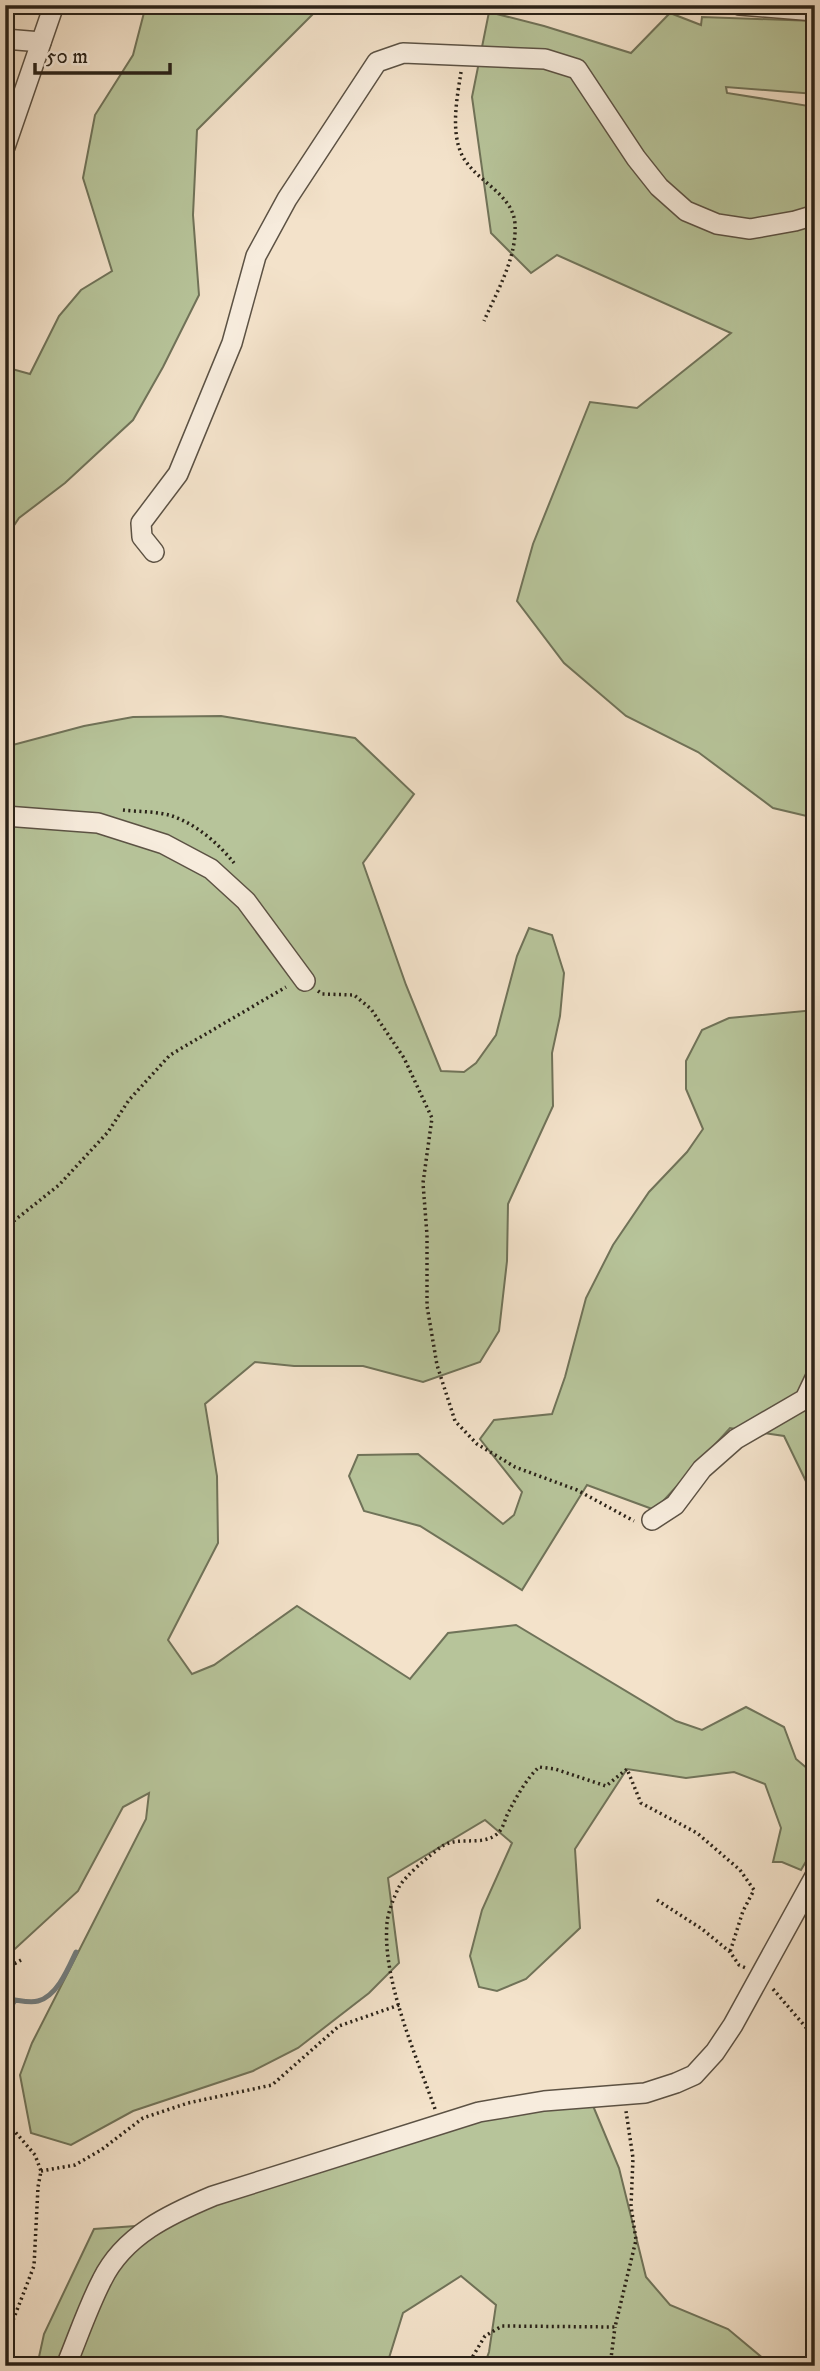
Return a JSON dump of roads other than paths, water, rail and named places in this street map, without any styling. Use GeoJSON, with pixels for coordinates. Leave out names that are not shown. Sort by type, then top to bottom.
{"type":"FeatureCollection","features":[{"type":"Feature","properties":{"kind":"street"},"geometry":{"type":"LineString","coordinates":[[6,144],[54,5]]}},
{"type":"Feature","properties":{"kind":"street"},"geometry":{"type":"LineString","coordinates":[[740,5],[815,11]]}},
{"type":"Feature","properties":{"kind":"street"},"geometry":{"type":"LineString","coordinates":[[5,39],[41,42]]}},
{"type":"Feature","properties":{"kind":"street"},"geometry":{"type":"LineString","coordinates":[[154,552],[142,537],[141,523],[178,474],[232,343],[256,256],[287,199],[377,62],[402,53],[545,59],[577,69],[636,158],[659,187],[686,211],[717,224],[750,229],[815,215]]}},
{"type":"Feature","properties":{"kind":"street"},"geometry":{"type":"LineString","coordinates":[[5,816],[98,823],[164,844],[211,869],[246,901],[305,981]]}},
{"type":"Feature","properties":{"kind":"street"},"geometry":{"type":"LineString","coordinates":[[652,1520],[675,1505],[702,1469],[736,1439],[805,1399],[815,1378]]}},
{"type":"Feature","properties":{"kind":"street"},"geometry":{"type":"LineString","coordinates":[[66,2366],[108,2270],[133,2241],[173,2212],[213,2196],[512,2104],[657,2090],[694,2075],[715,2052],[733,2025],[815,1876]]}},
{"type":"Feature","properties":{"kind":"waterway"},"geometry":{"type":"LineString","coordinates":[[5,2017],[15,2000],[35,2002],[51,1994],[76,1952]]}},
{"type":"Feature","properties":{"kind":"waterway"},"geometry":{"type":"LineString","coordinates":[[5,2284],[8,2285],[5,2294]]}}]}
